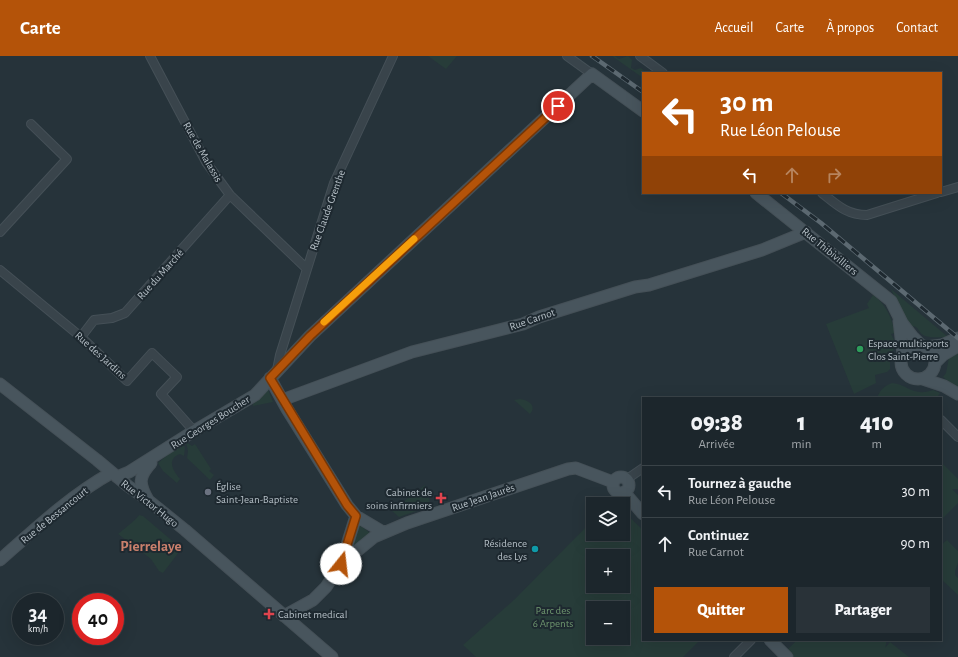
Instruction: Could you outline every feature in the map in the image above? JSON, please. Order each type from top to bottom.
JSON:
[{"type":"street","name":"Rue de Malassis","points":[[150,56],[206,162],[230,196],[307,269]]},
{"type":"street","name":"Rue Claude Grenthe","points":[[273,374],[334,183],[393,56]]},
{"type":"street","points":[[567,56],[642,110]]},
{"type":"street","points":[[640,56],[662,72]]},
{"type":"street","name":"Rue Georges Boucher","points":[[114,475],[129,472],[255,394],[310,336],[592,74]]},
{"type":"street","points":[[0,232],[67,159],[31,124]]},
{"type":"street","points":[[942,192],[958,186]]},
{"type":"street","name":"Rue Thibivilliers","points":[[757,194],[891,301],[898,315],[912,336],[924,346]]},
{"type":"street","points":[[823,194],[846,211],[856,214],[867,214],[934,194]]},
{"type":"street","name":"Rue du Marché","points":[[81,337],[94,320],[112,318],[125,313],[230,196]]},
{"type":"street","name":"Rue Carnot","points":[[282,400],[412,352],[523,324],[539,317],[635,287],[649,285],[762,250],[806,232]]},
{"type":"street","name":"Rue des Jardins","points":[[0,270],[81,337],[128,381],[152,353],[177,377],[161,394],[194,431]]},
{"type":"street","name":"Rue Thibivilliers","points":[[898,315],[903,354]]},
{"type":"street","points":[[958,338],[942,345],[910,347],[903,354],[901,363],[904,373],[913,378],[923,379],[944,386],[958,394]]},
{"type":"street","points":[[924,346],[933,353],[935,365],[944,386]]},
{"type":"street","points":[[923,379],[932,373],[935,365],[947,352],[958,346]]},
{"type":"street","points":[[273,374],[282,400],[347,505],[356,516],[383,532]]},
{"type":"street","name":"Rue Victor Hugo","points":[[0,384],[185,530],[332,657]]},
{"type":"street","points":[[942,421],[958,437]]},
{"type":"street","name":"Rue Georges Boucher","points":[[149,501],[143,490],[141,474],[158,455]]},
{"type":"street","name":"Rue Jean Jaurès","points":[[341,564],[374,537],[383,532],[407,522],[568,469],[576,468],[613,482]]},
{"type":"street","points":[[642,469],[627,478],[619,477],[613,482],[615,490],[624,492],[642,513]]},
{"type":"street","name":"Rue de Bessancourt","points":[[0,560],[37,527],[95,482],[114,475]]},
{"type":"street","points":[[624,492],[628,489],[629,485],[627,478]]},
{"type":"street","points":[[284,616],[313,600],[326,587],[341,564],[356,516]]},
{"type":"street","points":[[734,657],[750,641]]},
{"type":"street","points":[[771,641],[787,657]]},
{"type":"green space","points":[[428,56],[457,56],[446,69]]},
{"type":"green space","points":[[612,56],[619,59],[628,56],[632,60],[631,68],[635,70],[641,68],[646,72],[642,72],[642,77]]},
{"type":"green space","points":[[891,289],[948,337],[925,336],[922,335],[917,328],[910,328]]},
{"type":"green space","name":"Espace multisports Clos Saint-Pierre","points":[[873,295],[881,302],[890,316],[895,332],[891,334],[896,344],[890,356],[890,369],[887,372],[875,375],[876,383],[854,394],[826,324],[869,308],[867,304]]},
{"type":"green space","points":[[958,352],[958,389],[943,377],[946,373],[949,358]]},
{"type":"green space","points":[[892,383],[916,391],[926,392],[933,390],[940,393],[938,397],[877,397],[879,393],[887,385]]},
{"type":"green space","points":[[267,387],[273,402],[253,406],[253,404]]},
{"type":"green space","points":[[520,399],[531,404],[533,408],[530,414],[514,400]]},
{"type":"green space","points":[[183,442],[185,448],[184,456],[180,454],[176,456],[172,462],[173,469],[180,479],[177,483],[163,471],[158,463]]},
{"type":"green space","points":[[186,442],[192,446],[195,444],[211,469],[209,471],[214,475],[210,480],[187,458],[188,451]]},
{"type":"green space","points":[[942,463],[958,479],[958,489],[952,489],[958,495],[958,503],[942,519]]},
{"type":"green space","points":[[425,485],[431,506],[399,517],[392,511]]},
{"type":"green space","points":[[139,515],[143,516],[177,545],[179,552],[163,573],[159,571],[151,559],[118,534]]},
{"type":"green space","name":"Parc des 6 Arpents","points":[[630,518],[642,529],[642,641],[699,641],[683,657],[476,657],[463,645],[515,599],[586,527],[586,541],[630,541]]},
{"type":"green space","points":[[361,526],[370,533],[370,535],[349,554],[357,528]]},
{"type":"green space","points":[[947,540],[958,551],[958,563],[955,575],[958,578],[958,595],[942,580],[942,544]]},
{"type":"green space","points":[[796,641],[887,641],[885,648],[890,642],[909,657],[794,657],[787,650]]},
{"type":"railway","points":[[592,56],[642,91]]},
{"type":"railway","points":[[782,194],[821,223],[958,338]]},
{"type":"slow traffic","points":[[324,322],[414,239]]},
{"type":"place","name":"Espace multisports Clos Saint-Pierre","points":[[860,349]]},
{"type":"place","name":"Église Saint-Jean-Baptiste","points":[[208,492]]},
{"type":"place","name":"Cabinet de soins infirmiers","points":[[441,498]]},
{"type":"place","name":"Résidence des Lys","points":[[535,549]]},
{"type":"place","name":"Cabinet medical","points":[[269,614]]},
{"type":"district","name":"Pierrelaye","points":[[151,546]]},
{"type":"route","points":[[341,564],[350,531],[356,516],[347,505],[270,378],[310,336],[558,106]]}]
